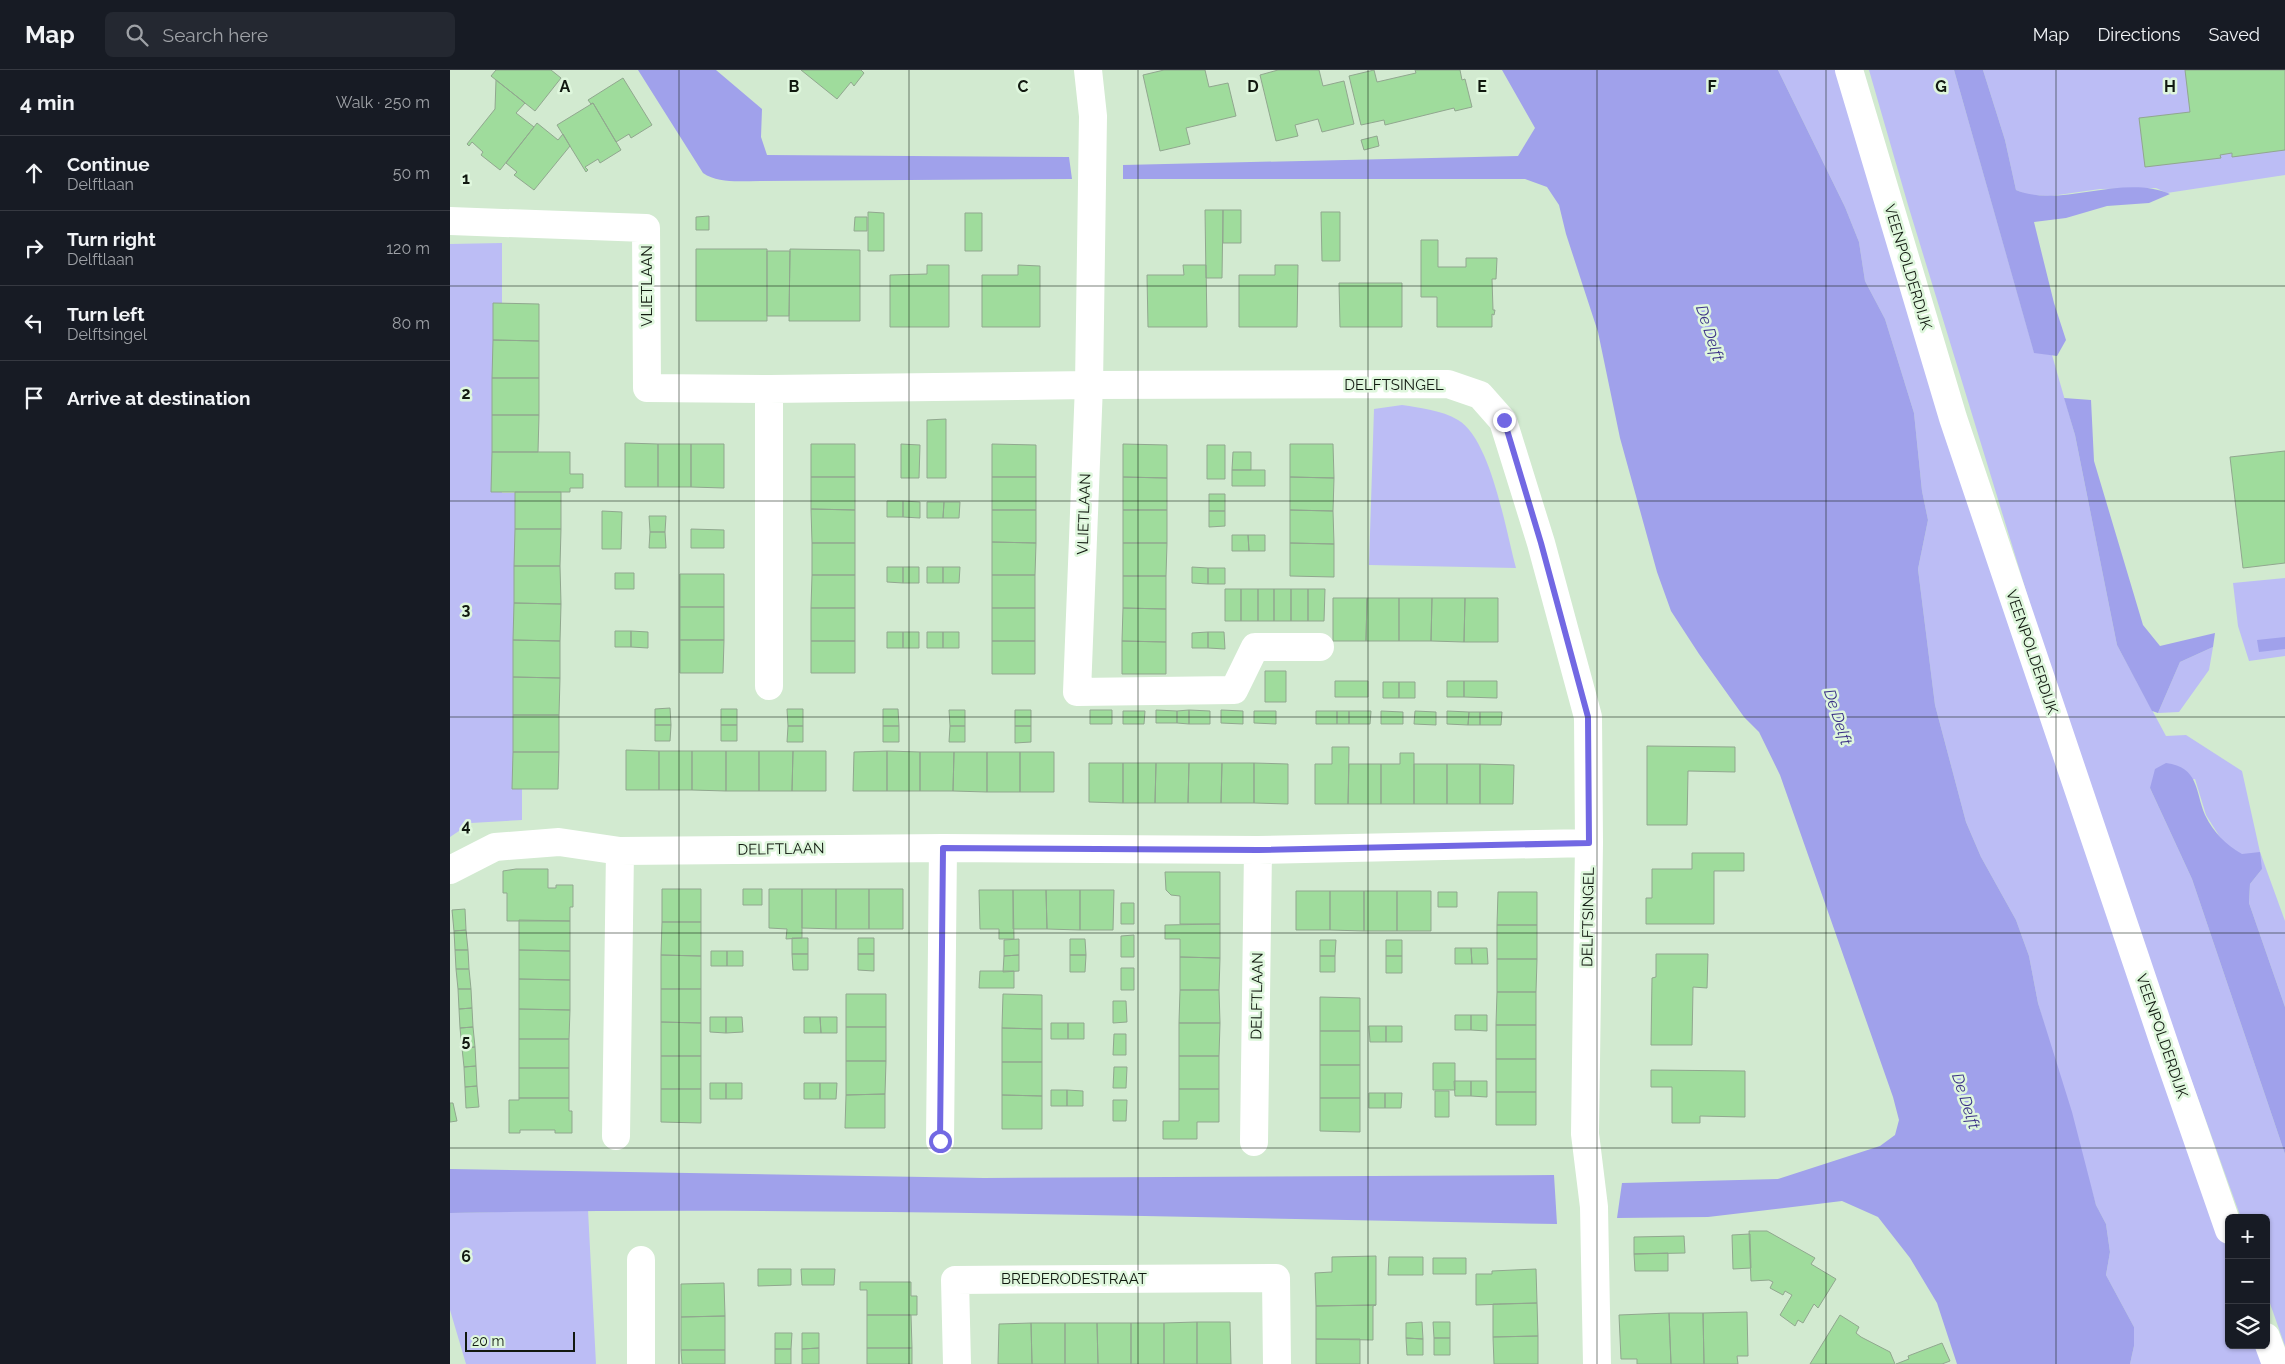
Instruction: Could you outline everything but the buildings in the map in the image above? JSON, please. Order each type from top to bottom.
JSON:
[{"type":"street","points":[[1088,70],[1093,116],[1089,385]]},
{"type":"street","name":"VEENPOLDERDIJK","points":[[1850,70],[1953,418],[2162,1039],[2225,1219]]},
{"type":"street","name":"VLIETLAAN","points":[[450,221],[646,228],[647,388],[769,390],[1089,385],[1077,692],[1234,690],[1255,647],[1320,647]]},
{"type":"street","name":"DELFTSINGEL","points":[[1089,385],[1448,384],[1480,395],[1504,420],[1541,543],[1588,717],[1589,843],[1584,1134],[1594,1207],[1597,1364]]},
{"type":"street","points":[[769,390],[769,686]]},
{"type":"street","name":"DELFTLAAN","points":[[450,870],[495,847],[559,842],[620,851],[943,848],[1258,850],[1589,843]]},
{"type":"street","points":[[940,1141],[943,848]]},
{"type":"street","name":"DELFTLAAN","points":[[1254,1142],[1258,850]]},
{"type":"street","points":[[616,1136],[620,851]]},
{"type":"street","points":[[641,1260],[641,1364]]},
{"type":"street","name":"BREDERODESTRAAT","points":[[956,1364],[955,1280],[1276,1278],[1277,1364]]},
{"type":"street","points":[[2270,1348],[2276,1364]]},
{"type":"shaded area","points":[[1778,70],[1837,70],[2087,850],[2225,1245],[2225,1349],[2261,1349],[2266,1364],[2130,1364],[2134,1346],[2134,1327],[2106,1275],[2110,1252],[2106,1224],[2096,1205],[2038,1003],[2029,956],[2016,920],[1981,857],[1966,822],[1935,705],[1918,569],[1928,520],[1922,491],[1914,413],[1885,319],[1865,281],[1859,242],[1845,207]]},
{"type":"shaded area","points":[[1869,70],[1954,70],[2034,352],[2052,355],[2075,435],[2117,645],[2166,736],[2186,735],[2242,771],[2260,852],[2285,921],[2285,1007],[2249,903],[2250,884],[2262,869],[2223,842],[2206,815],[2195,779],[2150,788],[2192,879],[2285,1154],[2285,1346],[2270,1303],[2270,1214],[2240,1214],[2086,787],[1908,205]]},
{"type":"shaded area","points":[[1983,70],[2285,70],[2285,175],[2167,193],[2156,188],[2100,189],[2051,196],[2028,195],[2016,190],[2005,140]]},
{"type":"shaded area","points":[[502,243],[502,493],[522,493],[522,820],[471,823],[450,837],[450,244]]},
{"type":"shaded area","points":[[1402,405],[1445,414],[1458,420],[1470,430],[1480,446],[1496,488],[1516,568],[1369,565],[1374,409]]},
{"type":"shaded area","points":[[2285,578],[2285,656],[2249,661],[2238,626],[2233,583]]},
{"type":"shaded area","points":[[2213,647],[2209,670],[2179,712],[2158,713],[2180,662]]},
{"type":"shaded area","points":[[588,1210],[596,1364],[466,1364],[450,1310],[450,1213]]},
{"type":"water","points":[[638,70],[716,70],[762,109],[761,137],[767,155],[1069,157],[1072,179],[738,181],[716,179],[703,173]]},
{"type":"water","name":"De Delft","points":[[1502,70],[1778,70],[1845,207],[1859,242],[1865,281],[1885,319],[1914,413],[1922,491],[1928,520],[1918,569],[1935,705],[1966,822],[1981,857],[2016,920],[2029,956],[2038,1003],[2072,1112],[2096,1205],[2106,1224],[2110,1252],[2106,1275],[2134,1327],[2134,1346],[2130,1364],[1957,1364],[1937,1303],[1910,1258],[1878,1217],[1842,1201],[1708,1217],[1617,1218],[1622,1183],[1778,1179],[1880,1146],[1895,1135],[1899,1120],[1893,1097],[1780,775],[1759,732],[1744,717],[1671,611],[1657,572],[1620,438],[1598,332],[1566,234],[1559,205],[1547,187],[1525,179],[1123,179],[1123,165],[1518,156],[1535,128]]},
{"type":"water","points":[[1954,70],[1983,70],[2005,140],[2016,190],[2033,195],[2052,196],[2132,187],[2170,194],[2149,203],[2107,206],[2066,218],[2034,222],[2054,303],[2066,340],[2057,356],[2034,353]]},
{"type":"water","points":[[2064,398],[2091,400],[2094,461],[2143,625],[2160,646],[2215,633],[2213,647],[2180,662],[2158,713],[2152,711],[2117,645],[2075,435]]},
{"type":"water","points":[[2285,637],[2285,649],[2259,652],[2257,640]]},
{"type":"water","points":[[2166,763],[2185,769],[2190,775],[2197,789],[2205,815],[2216,833],[2225,842],[2242,854],[2260,852],[2262,869],[2250,884],[2249,903],[2285,1007],[2285,1154],[2192,879],[2150,788],[2155,769]]},
{"type":"water","points":[[450,1169],[984,1178],[1554,1175],[1557,1224],[865,1212],[588,1211],[450,1213]]},
{"type":"route","points":[[940,1141],[943,848],[1258,850],[1589,843],[1588,717],[1541,543],[1504,420]]}]
